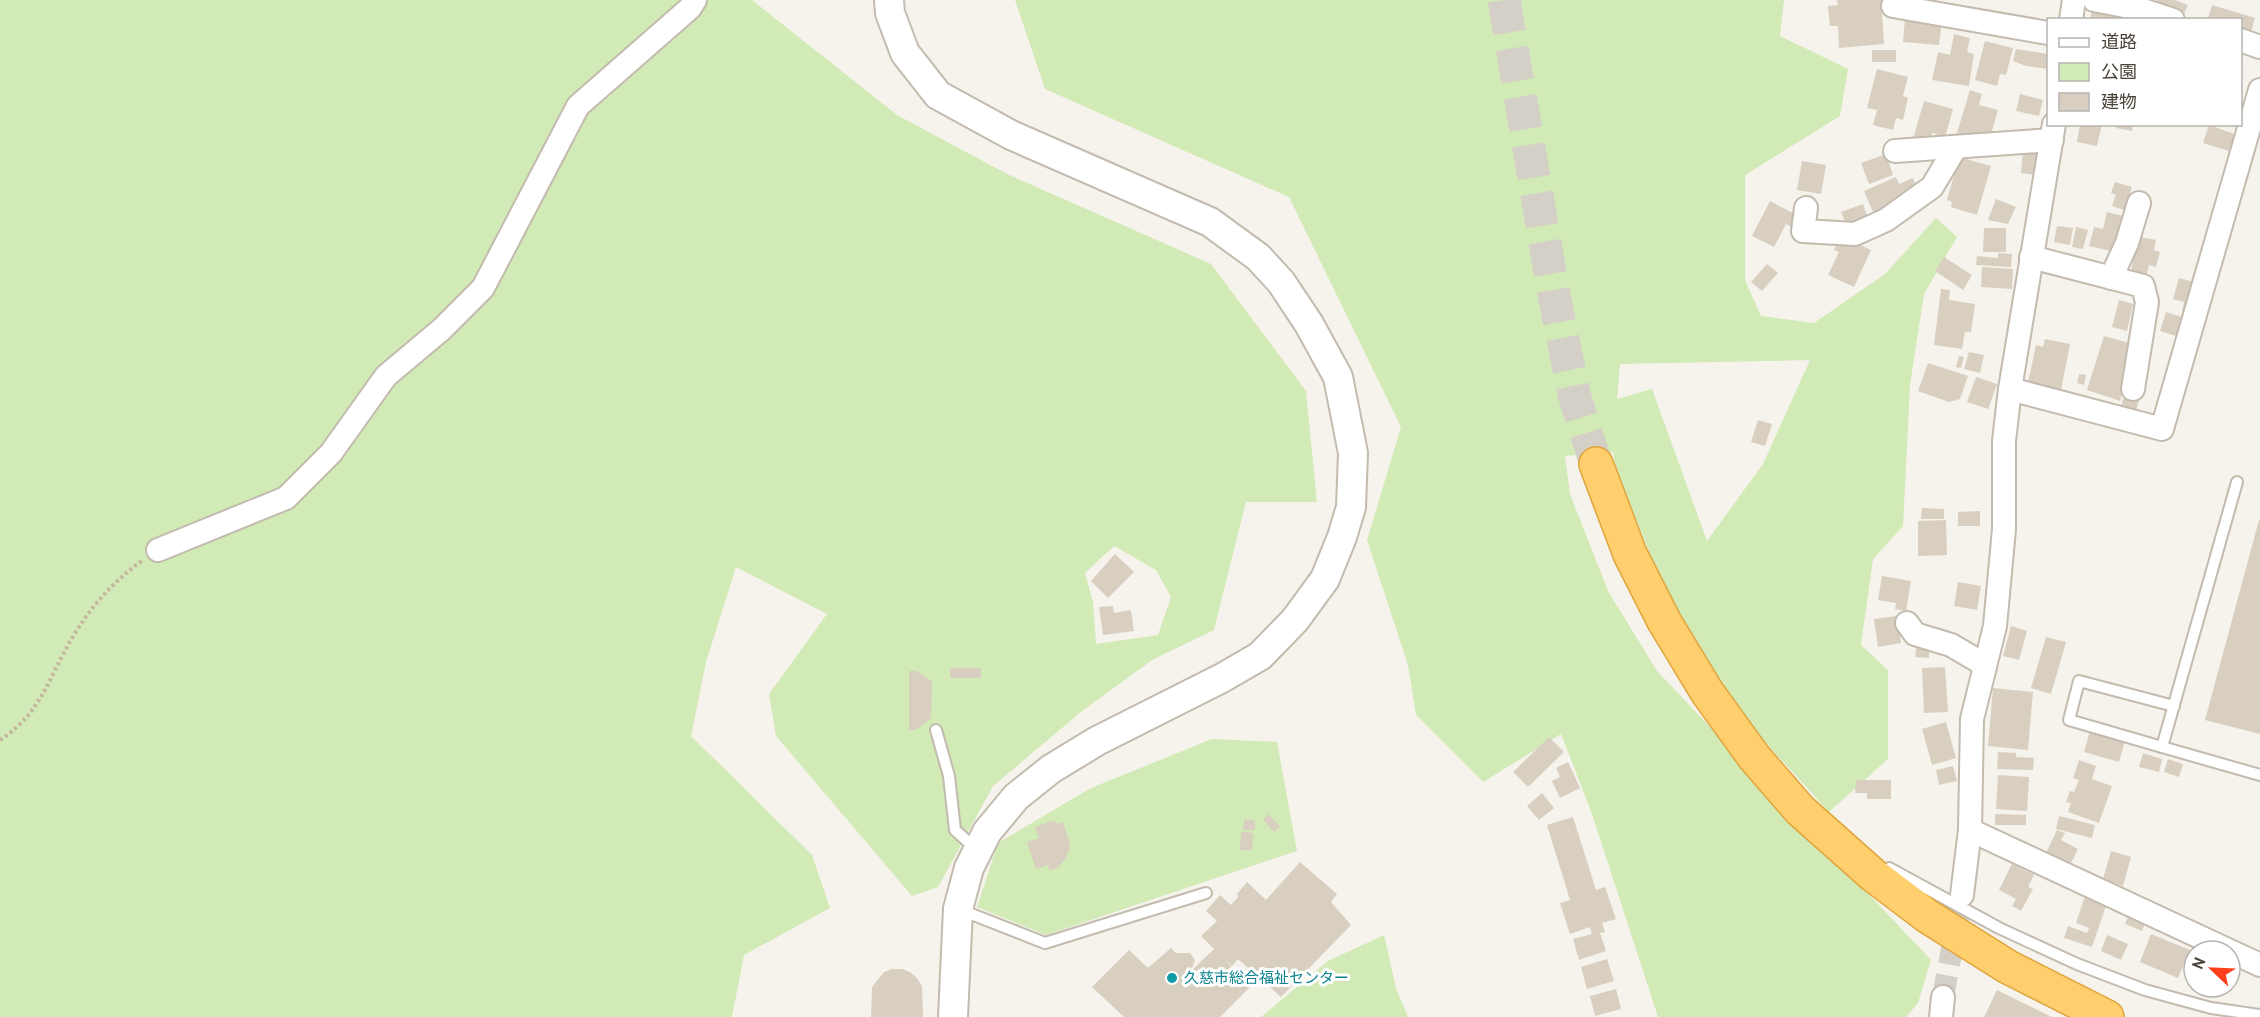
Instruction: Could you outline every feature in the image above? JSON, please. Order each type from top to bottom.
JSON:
[{"type":"highway","points":[[1596,464],[1630,554],[1664,621],[1707,692],[1754,757],[1800,810],[1873,875],[1927,916],[2008,968],[2106,1017]]},
{"type":"street","points":[[158,550],[286,498],[331,453],[386,376],[442,329],[483,288],[578,106],[690,8],[695,0]]},
{"type":"street","points":[[889,0],[890,13],[905,53],[938,95],[1011,135],[1210,222],[1258,257],[1281,282],[1304,316],[1338,377],[1353,453],[1351,507],[1325,579],[1288,627],[1260,656],[1222,678],[1097,741],[1051,769],[1016,797],[987,832],[969,868],[958,909],[953,1017]]},
{"type":"street","points":[[2071,18],[2074,0]]},
{"type":"street","points":[[2094,0],[2140,9],[2167,18]]},
{"type":"street","points":[[1893,6],[2047,33]]},
{"type":"street","points":[[2242,40],[2260,47]]},
{"type":"street","points":[[2010,389],[2162,429],[2260,90]]},
{"type":"street","points":[[1895,151],[1956,147],[2053,132],[2010,389],[2004,441],[2004,529],[1995,626],[1972,719],[1970,830],[1962,895]]},
{"type":"street","points":[[1806,208],[1803,231],[1855,234],[1886,220],[1932,188],[1956,147]]},
{"type":"street","points":[[2111,278],[2127,243],[2139,203]]},
{"type":"street","points":[[2031,257],[2143,286],[2147,302],[2133,388]]},
{"type":"street","points":[[1907,623],[1915,634],[1951,645],[1985,665]]},
{"type":"street","points":[[1970,830],[2260,965]]},
{"type":"lane","points":[[2162,747],[2237,482]]},
{"type":"lane","points":[[2174,706],[2079,681],[2069,720],[2260,775]]},
{"type":"lane","points":[[936,730],[949,776],[955,830],[978,851]]},
{"type":"lane","points":[[1800,810],[1898,874],[1999,928],[2077,964],[2145,990],[2211,1008],[2260,1015]]},
{"type":"lane","points":[[958,909],[1045,943],[1206,893]]},
{"type":"green space","points":[[0,0],[752,0],[897,115],[1007,174],[1211,264],[1306,391],[1317,502],[1246,502],[1214,630],[1152,660],[1081,712],[993,786],[938,887],[912,896],[776,736],[769,694],[827,614],[736,567],[706,662],[691,736],[812,855],[830,908],[744,955],[732,1017],[0,1017]],"holes":[[[1114,546],[1156,570],[1171,597],[1158,635],[1096,644],[1093,602],[1085,573]]]},
{"type":"green space","points":[[1015,0],[1784,0],[1780,36],[1848,69],[1840,116],[1745,175],[1745,280],[1761,316],[1814,323],[1885,274],[1936,218],[1957,237],[1924,294],[1910,385],[1903,526],[1873,559],[1861,645],[1888,670],[1888,759],[1829,812],[1733,707],[1659,576],[1616,469],[1613,452],[1565,456],[1570,494],[1608,591],[1657,671],[1931,960],[1918,1003],[1906,1017],[1658,1017],[1591,811],[1561,734],[1483,782],[1416,715],[1408,665],[1367,540],[1401,427],[1289,197],[1045,89]],"holes":[[[1810,360],[1763,464],[1707,541],[1652,389],[1617,399],[1620,364]]]},
{"type":"green space","points":[[1212,739],[1277,742],[1297,851],[1046,935],[977,907],[998,843],[1091,788]]},
{"type":"green space","points":[[1384,935],[1396,988],[1408,1017],[1261,1017],[1328,961]]},
{"type":"building","points":[[1837,0],[1881,0],[1884,44],[1839,48],[1838,26],[1830,26],[1828,6],[1838,5]]},
{"type":"building","points":[[2157,0],[2175,0],[2188,5],[2183,16],[2155,5]]},
{"type":"building","points":[[2093,5],[2135,12],[2134,18],[2090,18]]},
{"type":"building","points":[[2212,5],[2255,18],[2251,32],[2242,28],[2242,18],[2208,18]]},
{"type":"building","points":[[1905,18],[1942,21],[1939,45],[1903,42]]},
{"type":"building","points":[[1954,34],[1970,38],[1967,52],[1974,54],[1969,86],[1932,80],[1938,52],[1950,55]]},
{"type":"building","points":[[1985,41],[2013,48],[2006,75],[2000,74],[1997,86],[1975,80]]},
{"type":"building","points":[[2016,49],[2047,54],[2047,69],[2026,66],[2013,61]]},
{"type":"building","points":[[1872,50],[1896,50],[1896,62],[1872,62]]},
{"type":"building","points":[[1877,69],[1908,77],[1903,96],[1908,98],[1903,120],[1896,118],[1893,130],[1873,125],[1877,110],[1867,108]]},
{"type":"building","points":[[1970,90],[1982,94],[1979,105],[1998,110],[1989,141],[1957,142],[1957,133]]},
{"type":"building","points":[[2020,94],[2043,100],[2039,116],[2016,111]]},
{"type":"building","points":[[1924,101],[1953,109],[1945,137],[1932,133],[1929,143],[1913,139]]},
{"type":"building","points":[[2080,126],[2102,126],[2097,146],[2077,142]]},
{"type":"building","points":[[2116,126],[2133,126],[2132,131],[2116,128]]},
{"type":"building","points":[[2209,126],[2237,135],[2232,152],[2203,143]]},
{"type":"building","points":[[2023,150],[2039,152],[2036,175],[2021,173]]},
{"type":"building","points":[[1886,154],[1893,175],[1869,184],[1861,163]]},
{"type":"building","points":[[1959,157],[1991,166],[1977,215],[1951,207],[1952,202],[1947,200]]},
{"type":"building","points":[[1802,161],[1826,165],[1821,194],[1797,190]]},
{"type":"building","points":[[1896,177],[1899,184],[1913,178],[1919,193],[1874,214],[1864,191]]},
{"type":"building","points":[[2115,182],[2132,187],[2130,193],[2135,195],[2130,212],[2112,206],[2116,195],[2111,193]]},
{"type":"building","points":[[1996,199],[2016,207],[2008,224],[1988,220]]},
{"type":"building","points":[[1770,201],[1797,215],[1791,227],[1786,224],[1774,247],[1752,236]]},
{"type":"building","points":[[1863,204],[1869,221],[1848,229],[1841,212]]},
{"type":"building","points":[[2107,212],[2123,216],[2119,232],[2119,253],[2089,246],[2094,227],[2103,229]]},
{"type":"building","points":[[2057,226],[2073,228],[2070,245],[2054,242]]},
{"type":"building","points":[[2076,227],[2088,230],[2083,249],[2072,247]]},
{"type":"building","points":[[1984,228],[2006,228],[2006,252],[1983,252]]},
{"type":"building","points":[[1841,236],[1871,250],[1854,287],[1828,275],[1839,252],[1834,250]]},
{"type":"building","points":[[2135,236],[2156,240],[2154,250],[2160,252],[2156,267],[2149,265],[2146,278],[2130,274],[2133,262],[2123,260]]},
{"type":"building","points":[[1998,253],[2012,254],[2011,267],[1976,265],[1977,256],[1998,258]]},
{"type":"building","points":[[1944,257],[1972,275],[1963,290],[1935,271]]},
{"type":"building","points":[[1767,264],[1778,273],[1762,291],[1751,282]]},
{"type":"building","points":[[1982,267],[2013,269],[2012,289],[1981,287]]},
{"type":"building","points":[[2179,278],[2198,283],[2190,313],[2182,311],[2184,302],[2173,299]]},
{"type":"building","points":[[1941,289],[1950,290],[1949,300],[1975,304],[1971,332],[1965,332],[1962,349],[1934,345]]},
{"type":"building","points":[[2119,300],[2133,304],[2127,331],[2112,327]]},
{"type":"building","points":[[2166,312],[2188,319],[2183,338],[2160,331]]},
{"type":"building","points":[[2104,336],[2136,345],[2120,401],[2087,390]]},
{"type":"building","points":[[2045,339],[2070,344],[2061,390],[2028,383],[2036,345],[2043,347]]},
{"type":"building","points":[[1969,352],[1984,355],[1980,373],[1964,369]]},
{"type":"building","points":[[1959,356],[1964,357],[1961,368],[1956,367]]},
{"type":"building","points":[[1928,363],[1968,376],[1960,399],[1949,402],[1918,391]]},
{"type":"building","points":[[2079,374],[2086,375],[2084,385],[2077,383]]},
{"type":"building","points":[[1976,377],[1997,384],[1988,409],[1967,402]]},
{"type":"building","points":[[2124,396],[2139,400],[2136,411],[2121,407]]},
{"type":"building","points":[[1758,420],[1772,424],[1765,446],[1751,442]]},
{"type":"building","points":[[1922,508],[1944,509],[1944,519],[1921,519]]},
{"type":"building","points":[[1980,511],[1980,526],[1958,526],[1958,512]]},
{"type":"building","points":[[1946,520],[1947,555],[1918,556],[1918,521]]},
{"type":"building","points":[[2260,520],[2260,734],[2205,720]]},
{"type":"building","points":[[1115,554],[1134,572],[1108,598],[1091,581]]},
{"type":"building","points":[[1882,576],[1911,581],[1906,611],[1895,609],[1896,603],[1878,600]]},
{"type":"building","points":[[1958,582],[1981,586],[1977,610],[1954,606]]},
{"type":"building","points":[[1113,606],[1114,613],[1131,610],[1134,631],[1103,635],[1099,607]]},
{"type":"building","points":[[1897,616],[1901,643],[1878,647],[1874,619]]},
{"type":"building","points":[[2011,626],[2027,631],[2019,660],[2003,656]]},
{"type":"building","points":[[2046,637],[2066,642],[2051,694],[2031,688]]},
{"type":"building","points":[[1917,643],[1930,644],[1929,658],[1915,657]]},
{"type":"building","points":[[1945,667],[1948,712],[1924,713],[1922,668]]},
{"type":"building","points":[[950,668],[981,668],[981,678],[950,678]]},
{"type":"building","points":[[909,671],[916,671],[932,681],[931,718],[916,730],[909,730]]},
{"type":"building","points":[[1993,688],[2033,692],[2028,750],[1988,746]]},
{"type":"building","points":[[1946,722],[1956,758],[1932,765],[1922,729]]},
{"type":"building","points":[[2090,731],[2125,741],[2119,762],[2084,752]]},
{"type":"building","points":[[1549,737],[1564,752],[1528,787],[1513,772]]},
{"type":"building","points":[[1998,752],[2016,753],[2016,757],[2034,758],[2033,770],[1997,769]]},
{"type":"building","points":[[2143,753],[2162,759],[2159,772],[2139,767]]},
{"type":"building","points":[[2168,759],[2183,764],[2179,777],[2164,772]]},
{"type":"building","points":[[2079,760],[2096,766],[2092,779],[2112,786],[2099,823],[2068,812],[2071,803],[2066,802],[2070,791],[2074,792],[2079,780],[2073,778]]},
{"type":"building","points":[[1568,762],[1580,788],[1560,798],[1552,781],[1560,777],[1556,768]]},
{"type":"building","points":[[1953,766],[1957,781],[1939,785],[1936,770]]},
{"type":"building","points":[[1998,775],[2029,777],[2027,811],[1996,809]]},
{"type":"building","points":[[1856,780],[1891,780],[1891,799],[1867,799],[1867,793],[1855,793]]},
{"type":"building","points":[[1542,793],[1554,808],[1539,820],[1527,806]]},
{"type":"building","points":[[1268,814],[1280,826],[1274,832],[1263,820]]},
{"type":"building","points":[[1995,814],[2026,815],[2026,825],[1995,825]]},
{"type":"building","points":[[2059,816],[2095,825],[2092,838],[2056,829]]},
{"type":"building","points":[[1573,817],[1596,890],[1605,887],[1616,919],[1602,923],[1605,932],[1600,933],[1606,951],[1579,960],[1573,939],[1592,934],[1590,927],[1570,934],[1560,903],[1570,900],[1547,825]]},
{"type":"building","points":[[1244,819],[1255,820],[1255,830],[1243,830]]},
{"type":"building","points":[[1055,820],[1056,824],[1063,822],[1070,845],[1069,851],[1057,868],[1049,871],[1048,865],[1036,869],[1027,842],[1039,838],[1035,827]]},
{"type":"building","points":[[2057,830],[2065,833],[2061,840],[2078,849],[2069,867],[2045,855]]},
{"type":"building","points":[[1241,832],[1253,833],[1252,850],[1240,850]]},
{"type":"building","points":[[2111,851],[2131,857],[2123,886],[2103,879]]},
{"type":"building","points":[[1300,862],[1337,894],[1331,902],[1351,925],[1281,997],[1238,959],[1232,966],[1222,957],[1251,986],[1220,1017],[1124,1017],[1092,987],[1129,950],[1148,968],[1171,948],[1176,953],[1190,953],[1195,960],[1191,971],[1214,949],[1201,936],[1217,921],[1206,911],[1220,895],[1231,905],[1247,882],[1266,900]]},
{"type":"building","points":[[2012,864],[2034,875],[2028,887],[2033,889],[2021,911],[2012,906],[2016,899],[1999,890]]},
{"type":"building","points":[[2085,896],[2107,903],[2092,947],[2064,938],[2068,926],[2087,933],[2089,928],[2076,923]]},
{"type":"building","points":[[2129,914],[2146,921],[2142,931],[2125,924]]},
{"type":"building","points":[[2151,934],[2182,947],[2182,969],[2178,978],[2140,962]]},
{"type":"building","points":[[2107,935],[2128,944],[2121,960],[2101,951]]},
{"type":"building","points":[[1607,959],[1614,981],[1587,989],[1581,967]]},
{"type":"building","points":[[902,969],[917,978],[922,986],[923,1017],[871,1017],[872,987],[884,972]]},
{"type":"building","points":[[1616,989],[1621,1009],[1595,1016],[1590,996]]},
{"type":"building","points":[[1997,990],[2052,1017],[1984,1017]]},
{"type":"tunnel","points":[[1504,0],[1553,290],[1574,394],[1596,464]]},
{"type":"tunnel","points":[[1943,997],[1962,895]]},
{"type":"place","name":"久慈市総合福祉センター","points":[[1172,978]]}]
